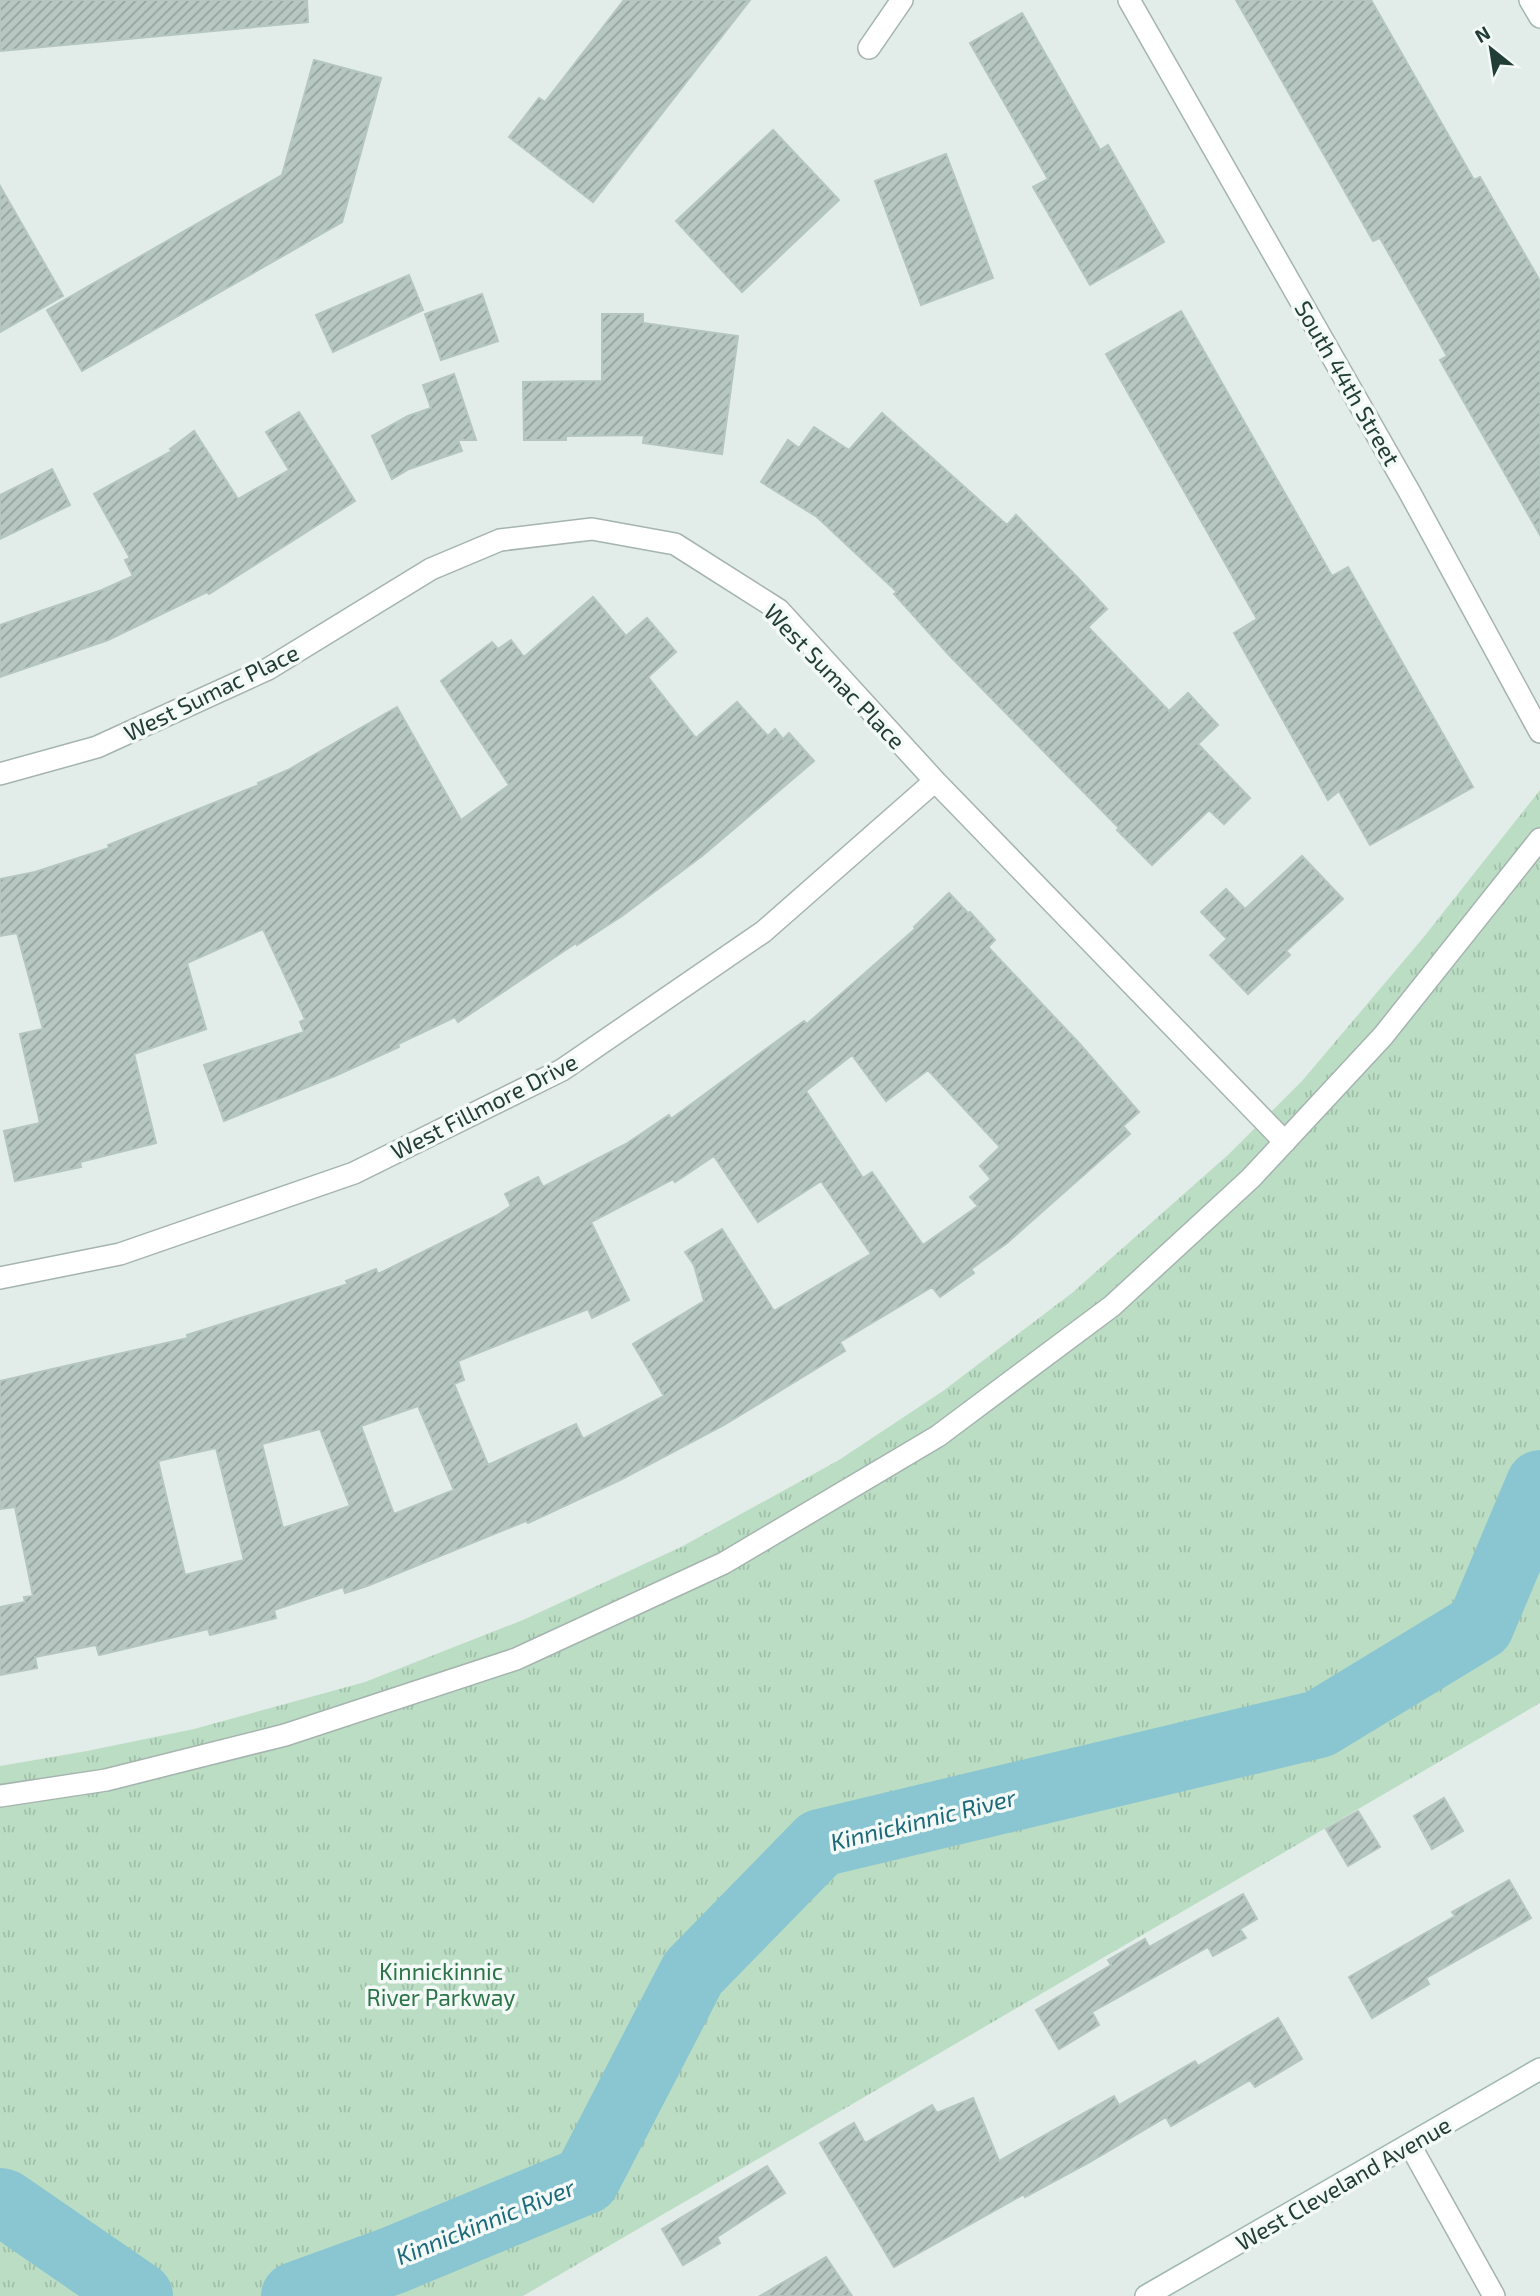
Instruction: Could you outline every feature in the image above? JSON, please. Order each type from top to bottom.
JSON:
[{"type":"street","points":[[869,48],[902,0]]},
{"type":"street","name":"South 44th Street","points":[[1129,0],[1410,493],[1540,732]]},
{"type":"street","points":[[1530,0],[1540,17]]},
{"type":"street","name":"West Sumac Place","points":[[0,774],[97,747],[268,669],[431,569],[500,540],[592,529],[675,544],[779,610],[934,781],[1284,1142]]},
{"type":"street","name":"West Fillmore Drive","points":[[0,1278],[120,1254],[354,1172],[562,1070],[763,932],[934,781]]},
{"type":"street","points":[[0,1796],[106,1780],[285,1735],[516,1660],[724,1563],[938,1436],[1112,1306],[1251,1178],[1383,1036],[1540,839]]},
{"type":"street","name":"West Cleveland Avenue","points":[[1146,2296],[1540,2069]]},
{"type":"street","points":[[1410,2144],[1494,2296]]},
{"type":"green space","name":"Kinnickinnic River Parkway","points":[[1540,790],[1540,1703],[523,2296],[0,2296],[0,1766],[194,1729],[365,1682],[523,1620],[681,1547],[839,1460],[943,1391],[1072,1293],[1229,1154],[1302,1081],[1423,938]]},
{"type":"building","points":[[0,0],[307,0],[308,22],[0,51]]},
{"type":"building","points":[[624,0],[750,0],[593,202],[509,137],[539,98],[545,102]]},
{"type":"building","points":[[1236,0],[1371,0],[1474,180],[1480,177],[1540,281],[1540,535],[1440,360],[1447,356],[1380,238],[1373,241]]},
{"type":"building","points":[[1022,13],[1100,150],[1108,145],[1164,242],[1090,285],[1033,187],[1048,179],[970,43]]},
{"type":"building","points":[[314,60],[381,78],[342,222],[82,371],[47,310],[282,175]]},
{"type":"building","points":[[773,130],[839,200],[742,292],[676,221]]},
{"type":"building","points":[[946,154],[993,278],[921,305],[875,181]]},
{"type":"building","points":[[0,186],[63,296],[0,332]]},
{"type":"building","points":[[409,275],[423,310],[333,352],[316,315]]},
{"type":"building","points":[[482,294],[498,341],[441,360],[425,314]]},
{"type":"building","points":[[1181,311],[1332,576],[1348,567],[1473,787],[1370,845],[1339,791],[1328,800],[1234,633],[1257,619],[1106,354]]},
{"type":"building","points":[[602,314],[643,314],[643,323],[738,336],[722,454],[643,443],[644,435],[566,436],[566,440],[524,440],[523,382],[602,381]]},
{"type":"building","points":[[454,374],[476,440],[458,440],[462,451],[409,469],[392,479],[372,436],[408,416],[431,408],[423,385]]},
{"type":"building","points":[[299,412],[355,501],[209,594],[207,592],[108,640],[0,677],[0,625],[102,590],[133,576],[125,560],[130,558],[94,494],[172,451],[170,449],[194,431],[238,499],[289,470],[266,432]]},
{"type":"building","points":[[882,413],[1007,525],[1016,515],[1078,578],[1107,609],[1088,627],[1169,711],[1188,693],[1218,725],[1198,744],[1250,798],[1224,824],[1209,810],[1152,865],[949,655],[894,594],[897,592],[817,517],[761,482],[788,440],[799,448],[814,427],[849,450]]},
{"type":"building","points":[[52,469],[70,505],[0,539],[0,495]]},
{"type":"building","points":[[593,597],[626,636],[647,618],[676,652],[648,677],[696,738],[737,702],[768,736],[775,729],[783,739],[789,733],[814,761],[702,856],[622,916],[577,945],[576,943],[458,1022],[455,1017],[398,1044],[399,1047],[337,1075],[224,1121],[204,1065],[304,1032],[300,1022],[305,1019],[263,929],[187,963],[206,1029],[134,1054],[156,1143],[80,1162],[81,1167],[15,1181],[4,1131],[40,1123],[20,1034],[43,1029],[17,933],[0,936],[0,879],[35,872],[109,848],[108,845],[259,785],[258,783],[288,770],[397,707],[461,820],[509,785],[441,681],[492,642],[498,649],[511,640],[524,657]]},
{"type":"building","points":[[1302,856],[1343,899],[1286,951],[1290,955],[1248,994],[1210,955],[1227,939],[1201,912],[1226,889],[1245,909]]},
{"type":"building","points":[[949,893],[995,940],[988,947],[1079,1043],[1139,1112],[1123,1126],[1130,1134],[1007,1243],[971,1269],[974,1273],[940,1297],[932,1287],[840,1342],[845,1351],[724,1425],[620,1480],[528,1523],[526,1521],[367,1586],[345,1593],[343,1587],[274,1610],[276,1618],[210,1635],[208,1629],[99,1655],[96,1645],[35,1657],[37,1668],[0,1675],[0,1607],[25,1602],[24,1597],[33,1596],[15,1507],[0,1509],[0,1381],[188,1338],[187,1335],[348,1284],[346,1281],[376,1269],[378,1274],[496,1216],[511,1206],[505,1194],[538,1177],[543,1187],[626,1144],[669,1115],[671,1119],[804,1021],[807,1024],[915,929],[914,927]],"holes":[[[852,1055],[886,1101],[928,1070],[1000,1147],[980,1166],[991,1179],[970,1197],[978,1206],[923,1245],[872,1172],[863,1178],[806,1091]],[[714,1156],[758,1222],[821,1181],[871,1254],[774,1311],[722,1229],[685,1252],[694,1265],[704,1301],[633,1344],[664,1396],[583,1439],[576,1424],[488,1465],[454,1384],[464,1380],[458,1361],[588,1309],[592,1318],[629,1300],[591,1222],[673,1179],[675,1182]],[[418,1406],[454,1490],[394,1514],[361,1426]],[[320,1429],[350,1506],[283,1528],[262,1444]],[[216,1448],[244,1560],[185,1575],[158,1461]]]},
{"type":"building","points":[[1444,1798],[1463,1831],[1432,1849],[1414,1816]]},
{"type":"building","points":[[1358,1811],[1380,1847],[1348,1866],[1326,1829]]},
{"type":"building","points":[[1509,1880],[1531,1918],[1426,1978],[1429,1984],[1372,2018],[1349,1977],[1455,1916],[1452,1912]]},
{"type":"building","points":[[1243,1894],[1257,1919],[1240,1929],[1246,1938],[1213,1956],[1208,1947],[1092,2012],[1099,2025],[1059,2049],[1036,2010],[1111,1965],[1108,1960],[1145,1939],[1149,1947]]},
{"type":"building","points":[[1278,2018],[1302,2059],[1255,2087],[1250,2080],[1171,2126],[1166,2117],[1090,2162],[1025,2197],[1024,2194],[894,2267],[820,2143],[854,2123],[865,2143],[932,2105],[937,2113],[973,2098],[999,2161],[1114,2096],[1119,2105],[1195,2061],[1198,2066]]},
{"type":"building","points":[[767,2166],[785,2193],[717,2237],[720,2243],[683,2265],[662,2229]]},
{"type":"building","points":[[826,2257],[852,2296],[760,2296]]},
{"type":"waterway","name":"Kinnickinnic River","points":[[295,2296],[394,2260],[586,2180],[693,1973],[820,1843],[1319,1724],[1480,1626],[1540,1484]]},
{"type":"waterway","name":"Kinnickinnic River","points":[[0,2202],[139,2296]]}]
